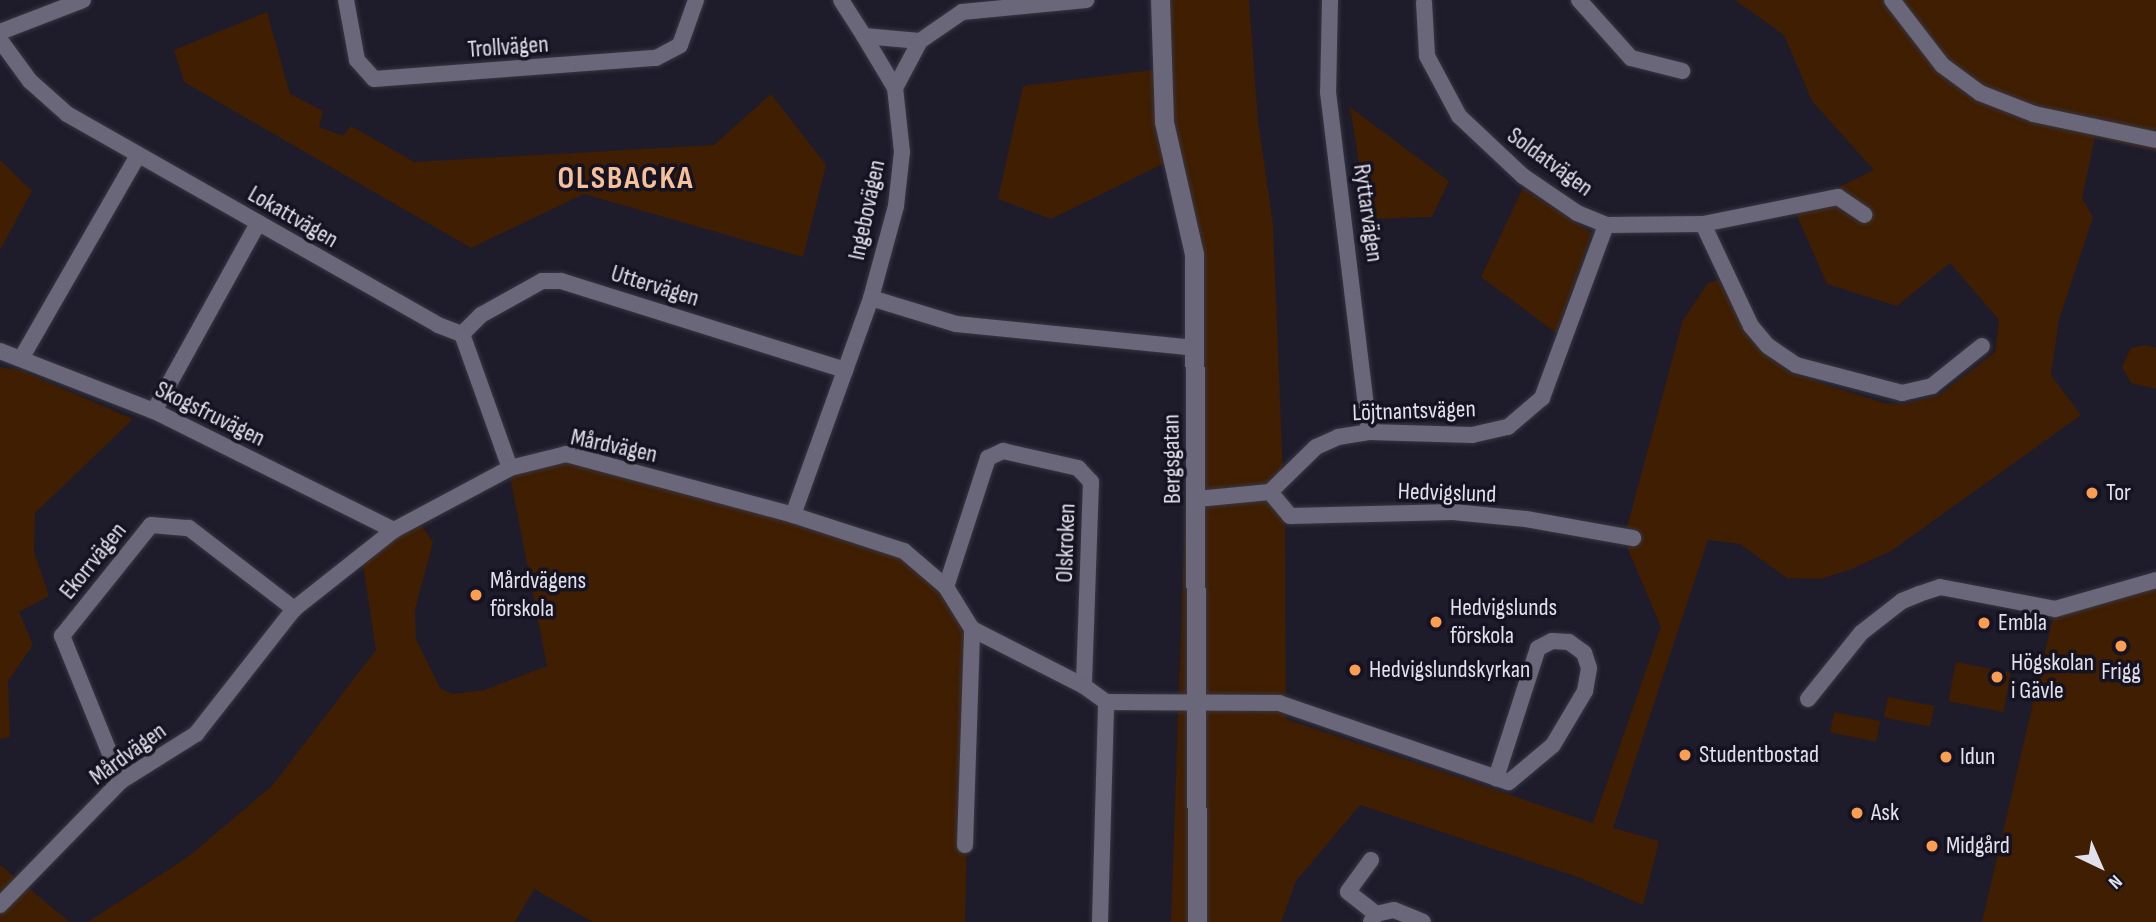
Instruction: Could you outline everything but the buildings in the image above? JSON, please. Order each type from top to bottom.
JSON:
[{"type":"street","points":[[0,32],[83,0]]},
{"type":"street","name":"Trollvägen","points":[[346,0],[358,60],[374,79],[656,58],[680,45],[696,0]]},
{"type":"street","points":[[841,0],[895,88]]},
{"type":"street","points":[[895,88],[920,41],[962,12],[1086,0]]},
{"type":"street","name":"Bergsgatan","points":[[1160,0],[1160,93],[1194,254],[1197,922]]},
{"type":"street","name":"Ryttarvägen","points":[[1330,0],[1328,92],[1370,432]]},
{"type":"street","points":[[1579,0],[1631,58],[1653,67],[1682,71]]},
{"type":"street","points":[[1892,0],[1942,65],[1980,93],[2034,114],[2156,140]]},
{"type":"street","name":"Soldatvägen","points":[[1423,1],[1427,57],[1459,116],[1523,176],[1577,213],[1606,225],[1703,224],[1838,197],[1865,215]]},
{"type":"street","points":[[864,36],[920,41]]},
{"type":"street","name":"Lokattvägen","points":[[0,40],[30,81],[67,114],[438,326],[462,334]]},
{"type":"street","name":"Ingebovägen","points":[[793,515],[871,298],[896,206],[902,152],[895,88]]},
{"type":"street","points":[[22,357],[138,155]]},
{"type":"street","points":[[154,411],[258,223]]},
{"type":"street","points":[[1703,224],[1751,326],[1768,345],[1796,365],[1902,393],[1932,386],[1982,346]]},
{"type":"street","name":"Löjtnantsvägen","points":[[1270,492],[1316,447],[1338,436],[1370,432],[1472,435],[1508,427],[1542,398],[1606,225]]},
{"type":"street","name":"Uttervägen","points":[[462,334],[481,315],[542,281],[561,281],[845,370]]},
{"type":"street","points":[[871,298],[956,324],[1195,348]]},
{"type":"street","points":[[462,334],[510,468]]},
{"type":"street","name":"Skogsfruvägen","points":[[0,351],[22,357],[154,411],[394,530]]},
{"type":"street","name":"Olskroken","points":[[946,587],[988,458],[1003,451],[1078,468],[1091,482],[1084,686]]},
{"type":"street","name":"Mårdvägen","points":[[0,905],[121,781],[196,734],[294,608],[394,530],[510,468],[566,454],[793,515],[904,551],[946,587],[972,629]]},
{"type":"street","points":[[1197,499],[1270,492]]},
{"type":"street","name":"Hedvigslund","points":[[1270,492],[1290,516],[1453,512],[1527,519],[1633,538]]},
{"type":"street","name":"Ekorrvägen","points":[[121,781],[62,636],[151,525],[189,528],[294,608]]},
{"type":"street","points":[[1808,699],[1861,633],[1902,601],[1919,594],[1940,587],[2055,609],[2156,580]]},
{"type":"street","points":[[965,845],[972,629],[1084,686],[1105,702],[1279,703],[1496,778],[1516,780],[1568,725],[1585,691],[1589,668],[1584,653],[1569,642],[1552,641],[1538,648],[1496,778]]},
{"type":"street","points":[[1100,922],[1105,702]]},
{"type":"street","points":[[1371,860],[1348,892],[1374,918],[1394,910],[1423,922]]},
{"type":"shaded area","points":[[1159,0],[1249,0],[1258,121],[1273,224],[1285,526],[1286,719],[1593,823],[1661,627],[1628,549],[1627,527],[1683,320],[1708,283],[1718,280],[1762,351],[1776,363],[1793,374],[1884,403],[1904,404],[1939,395],[1995,352],[1999,320],[1950,263],[1897,306],[1827,284],[1794,209],[1874,170],[1812,101],[1784,35],[1735,0],[2156,0],[2156,151],[2095,137],[2082,198],[2093,217],[2059,320],[2051,375],[2081,415],[1891,551],[1852,569],[1821,579],[1787,578],[1740,544],[1708,540],[1613,828],[1659,841],[1643,905],[1578,877],[1360,805],[1296,881],[1281,922],[1171,922],[1194,254],[1169,161],[1051,219],[998,199],[1023,86],[1161,69]]},
{"type":"shaded area","points":[[267,12],[290,94],[323,111],[319,127],[343,136],[351,126],[414,162],[714,145],[771,94],[826,165],[803,257],[584,194],[471,248],[184,82],[174,50]]},
{"type":"shaded area","points":[[1350,107],[1449,181],[1432,217],[1368,219]]},
{"type":"shaded area","points":[[0,160],[32,191],[0,250]]},
{"type":"shaded area","points":[[1523,188],[1592,233],[1556,333],[1481,277]]},
{"type":"shaded area","points":[[2145,345],[2156,348],[2156,389],[2131,383],[2122,367],[2131,348]]},
{"type":"shaded area","points":[[0,367],[20,370],[133,419],[35,513],[34,552],[49,596],[19,612],[33,645],[8,681],[10,737],[0,739]]},
{"type":"shaded area","points":[[566,454],[904,551],[972,629],[965,922],[593,922],[534,889],[515,922],[88,922],[188,857],[272,786],[376,650],[363,565],[418,520],[433,542],[415,610],[416,639],[440,688],[453,694],[485,690],[547,666],[509,471]]},
{"type":"shaded area","points":[[2156,580],[2156,922],[1982,922],[2055,609]]},
{"type":"shaded area","points":[[1956,662],[2011,673],[2003,712],[1948,701]]},
{"type":"shaded area","points":[[1888,697],[1934,706],[1930,727],[1884,718]]},
{"type":"shaded area","points":[[1834,712],[1880,721],[1876,742],[1830,733]]},
{"type":"shaded area","points":[[0,865],[70,922],[0,922]]},
{"type":"place","name":"Tor","points":[[2092,493]]},
{"type":"place","name":"Mårdvägens förskola","points":[[476,595]]},
{"type":"place","name":"Hedvigslunds förskola","points":[[1436,622]]},
{"type":"place","name":"Embla","points":[[1984,623]]},
{"type":"place","name":"Frigg","points":[[2121,646]]},
{"type":"place","name":"Hedvigslundskyrkan","points":[[1355,670]]},
{"type":"place","name":"Högskolan i Gävle","points":[[1997,677]]},
{"type":"place","name":"Studentbostad","points":[[1685,755]]},
{"type":"place","name":"Idun","points":[[1946,757]]},
{"type":"place","name":"Ask","points":[[1857,813]]},
{"type":"place","name":"Midgård","points":[[1932,846]]},
{"type":"district","name":"OLSBACKA","points":[[626,179]]}]
